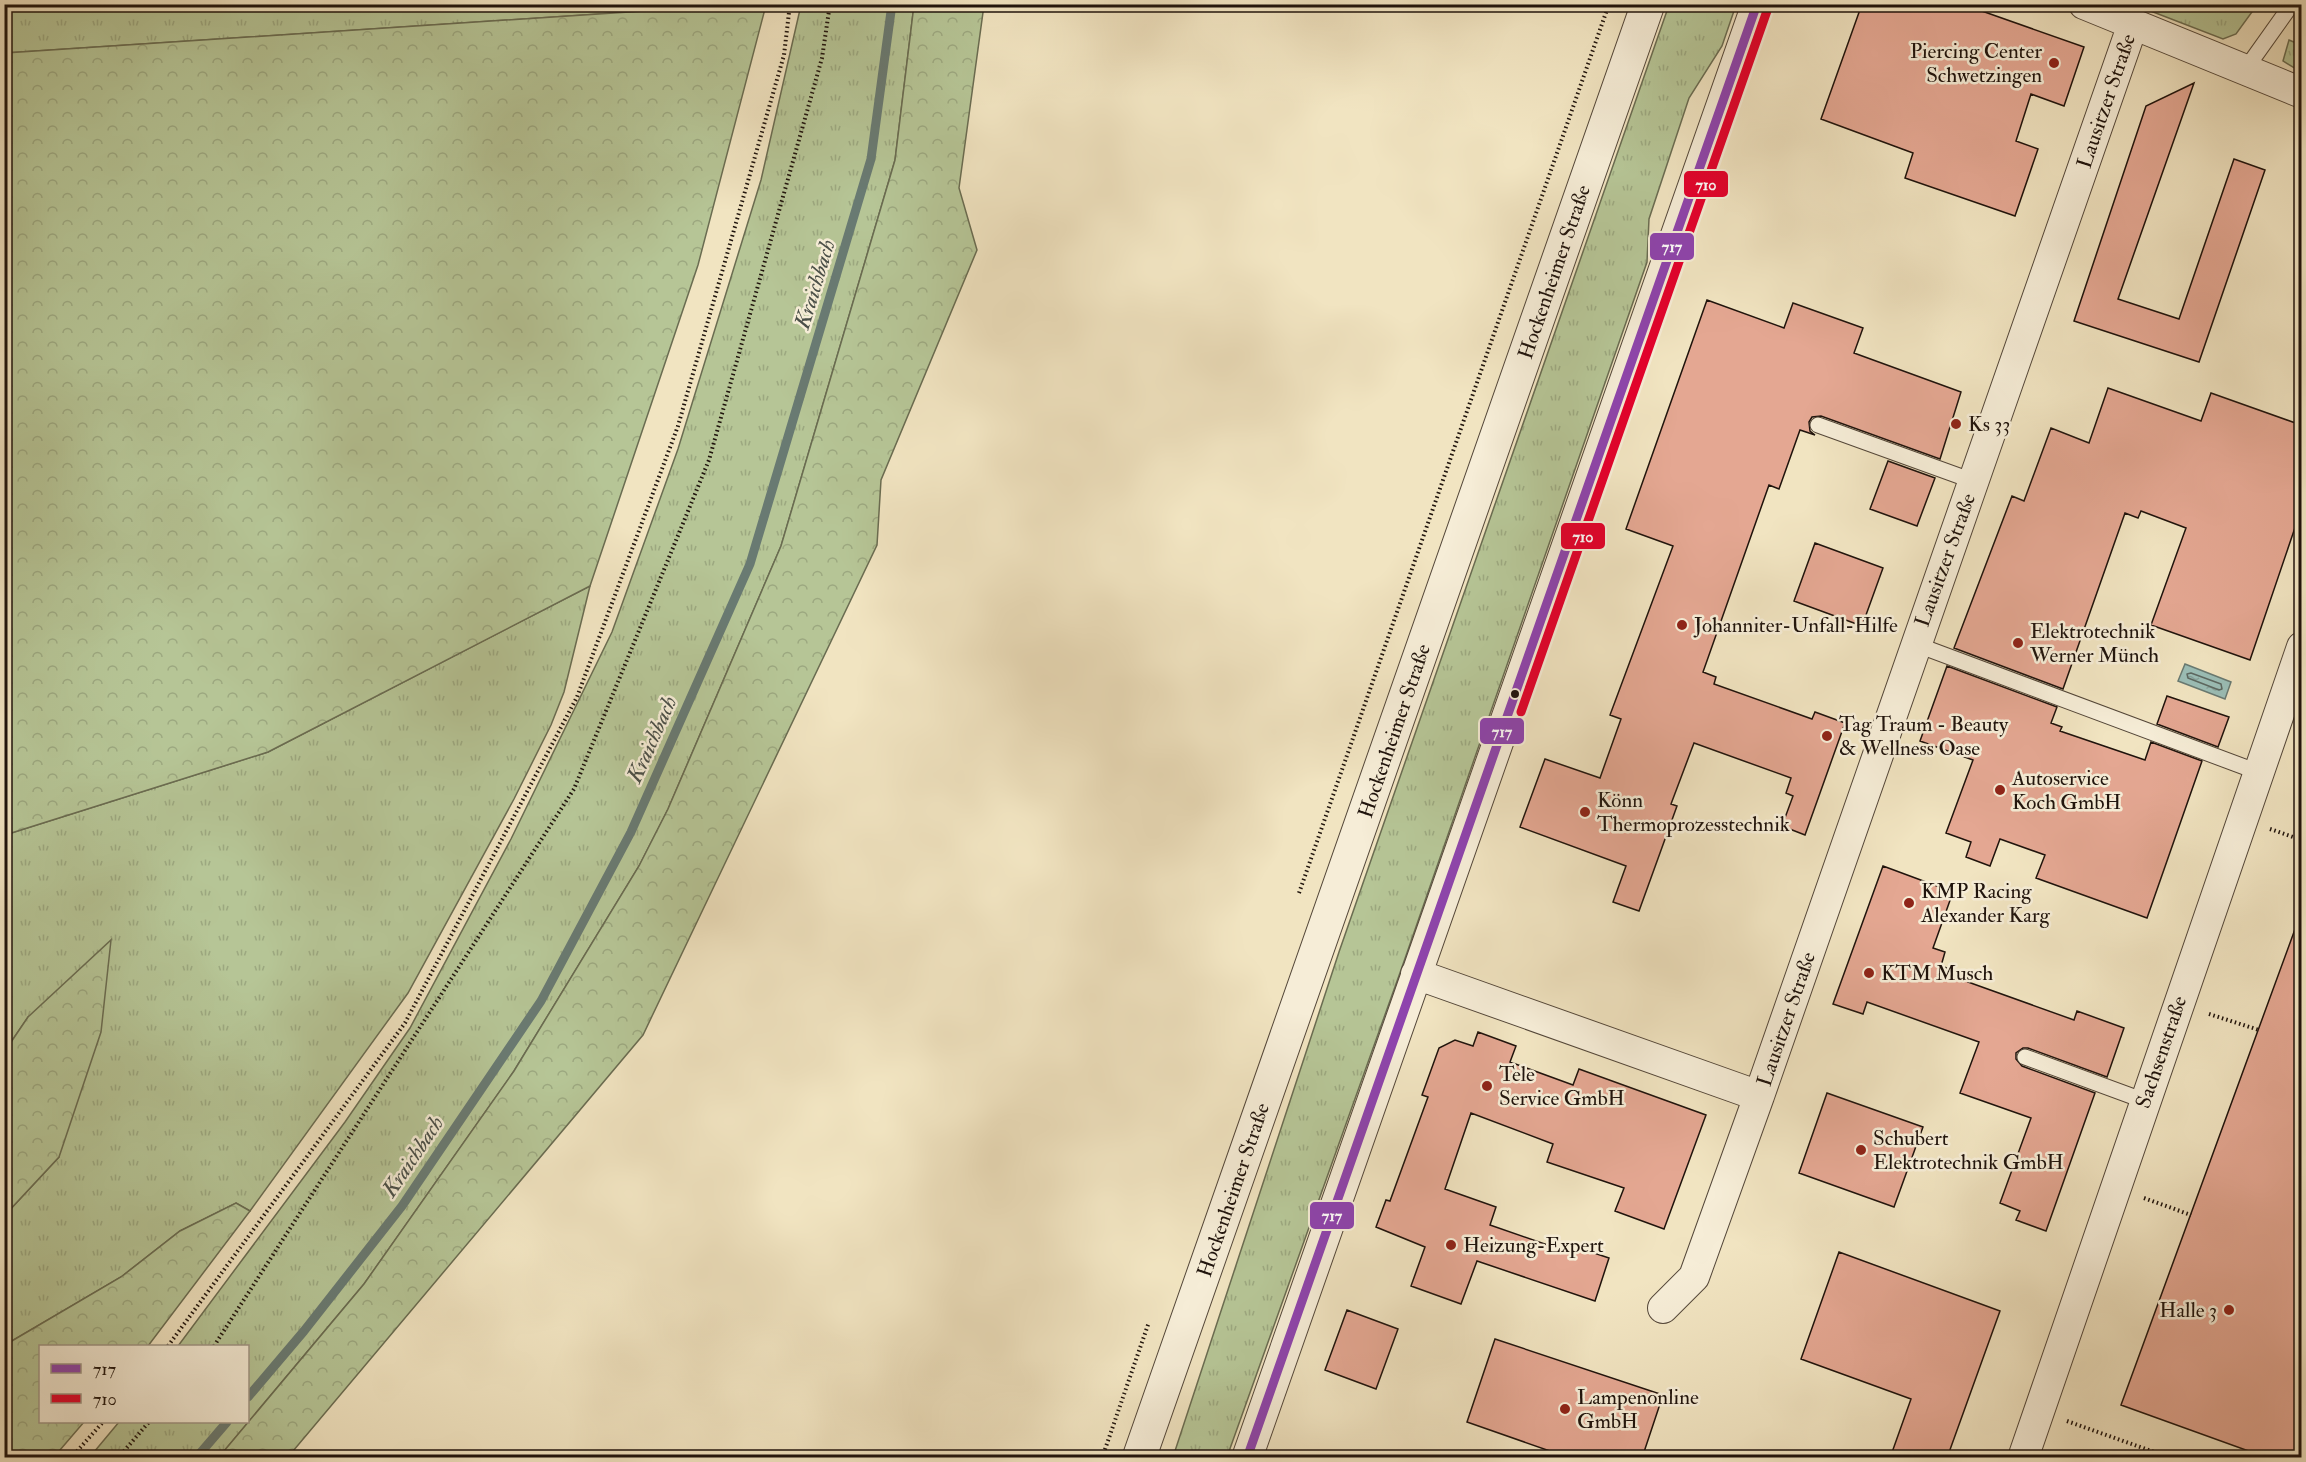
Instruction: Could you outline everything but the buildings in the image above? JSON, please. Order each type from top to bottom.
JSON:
[{"type":"street","name":"Hockenheimer Straße","points":[[1139,1458],[1648,4]]},
{"type":"street","points":[[1247,1458],[1757,4]]},
{"type":"street","points":[[2084,4],[2301,93]]},
{"type":"street","name":"Lausitzer Straße","points":[[1663,1308],[1694,1277],[2133,24]]},
{"type":"street","name":"Sachsenstraße","points":[[2023,1458],[2301,647]]},
{"type":"street","name":"Lausitzer Straße","points":[[1416,974],[1759,1096]]},
{"type":"lane","points":[[2245,70],[2295,7]]},
{"type":"lane","points":[[1818,425],[1973,481]]},
{"type":"lane","points":[[1915,644],[2258,772]]},
{"type":"lane","points":[[2025,1057],[2145,1101]]},
{"type":"path","points":[[169,1345],[405,1023],[577,697],[678,426],[784,55],[790,4]]},
{"type":"path","points":[[215,1345],[574,789],[709,460],[822,57],[830,4]]},
{"type":"path","points":[[1297,900],[1609,4]]},
{"type":"path","points":[[2266,828],[2301,840]]},
{"type":"path","points":[[2202,1011],[2259,1030]]},
{"type":"path","points":[[2138,1196],[2191,1215]]},
{"type":"path","points":[[1102,1458],[1152,1314]]},
{"type":"path","points":[[2061,1419],[2171,1458]]},
{"type":"path","points":[[71,1458],[102,1423]]},
{"type":"path","points":[[118,1458],[148,1423]]},
{"type":"green space","points":[[5,4],[735,4],[735,5],[5,53]]},
{"type":"green space","points":[[2257,4],[2236,34],[2223,39],[2135,5]]},
{"type":"green space","points":[[735,5],[766,5],[698,265],[590,586],[268,752],[5,835],[5,53]]},
{"type":"green space","points":[[801,5],[914,5],[895,160],[781,546],[668,809],[639,866],[514,1071],[364,1284],[249,1421],[249,1345],[179,1345],[345,1122],[410,1028],[511,839],[612,632],[678,449],[761,180]]},
{"type":"green space","points":[[914,5],[984,5],[959,188],[977,250],[881,480],[877,545],[643,1035],[288,1457],[219,1457],[364,1284],[514,1071],[639,866],[668,809],[781,546],[895,160]]},
{"type":"green space","points":[[1669,5],[1736,5],[1722,46],[1689,98],[1649,219],[1647,262],[1401,970],[1227,1457],[1173,1457],[1339,952]]},
{"type":"green space","points":[[2289,40],[2301,45],[2301,72],[2283,61]]},
{"type":"green space","points":[[590,586],[564,692],[551,725],[514,799],[408,993],[250,1211],[236,1203],[180,1231],[121,1277],[5,1345],[5,1215],[59,1157],[28,1017],[5,1051],[5,835],[268,752]]},
{"type":"green space","points":[[111,940],[101,1032],[59,1157],[5,1215],[5,1051],[28,1017]]},
{"type":"green space","points":[[236,1203],[250,1211],[149,1345],[39,1345],[39,1423],[83,1423],[54,1457],[5,1457],[5,1345],[121,1277],[180,1231]]},
{"type":"green space","points":[[118,1423],[247,1423],[219,1457],[89,1458]]},
{"type":"water","points":[[2185,664],[2231,682],[2225,699],[2178,681]]},
{"type":"waterway","name":"Kraichbach","points":[[249,1396],[304,1331],[402,1206],[541,1001],[631,832],[750,564],[871,159],[892,4]]},
{"type":"waterway","name":"Kraichbach","points":[[196,1458],[226,1423]]},
{"type":"transit line","name":"717","points":[[1247,1458],[1757,4]]},
{"type":"transit line","name":"710","points":[[1521,712],[1768,8]]},
{"type":"place","name":"Piercing Center Schwetzingen","points":[[2054,63]]},
{"type":"place","name":"Ks 33","points":[[1956,424]]},
{"type":"place","name":"Johanniter-Unfall-Hilfe","points":[[1682,625]]},
{"type":"place","name":"Elektrotechnik Werner Münch","points":[[2018,643]]},
{"type":"place","name":"Tag Traum - Beauty & Wellness Oase","points":[[1827,736]]},
{"type":"place","name":"Autoservice Koch GmbH","points":[[2000,790]]},
{"type":"place","name":"Könn Thermoprozesstechnik","points":[[1585,812]]},
{"type":"place","name":"KMP Racing Alexander Karg","points":[[1909,903]]},
{"type":"place","name":"KTM Musch","points":[[1869,973]]},
{"type":"place","name":"Tele Service GmbH","points":[[1487,1086]]},
{"type":"place","name":"Schubert Elektrotechnik GmbH","points":[[1861,1150]]},
{"type":"place","name":"Heizung-Expert","points":[[1451,1245]]},
{"type":"place","name":"Halle 3","points":[[2229,1310]]},
{"type":"place","name":"Lampenonline GmbH","points":[[1565,1409]]}]
